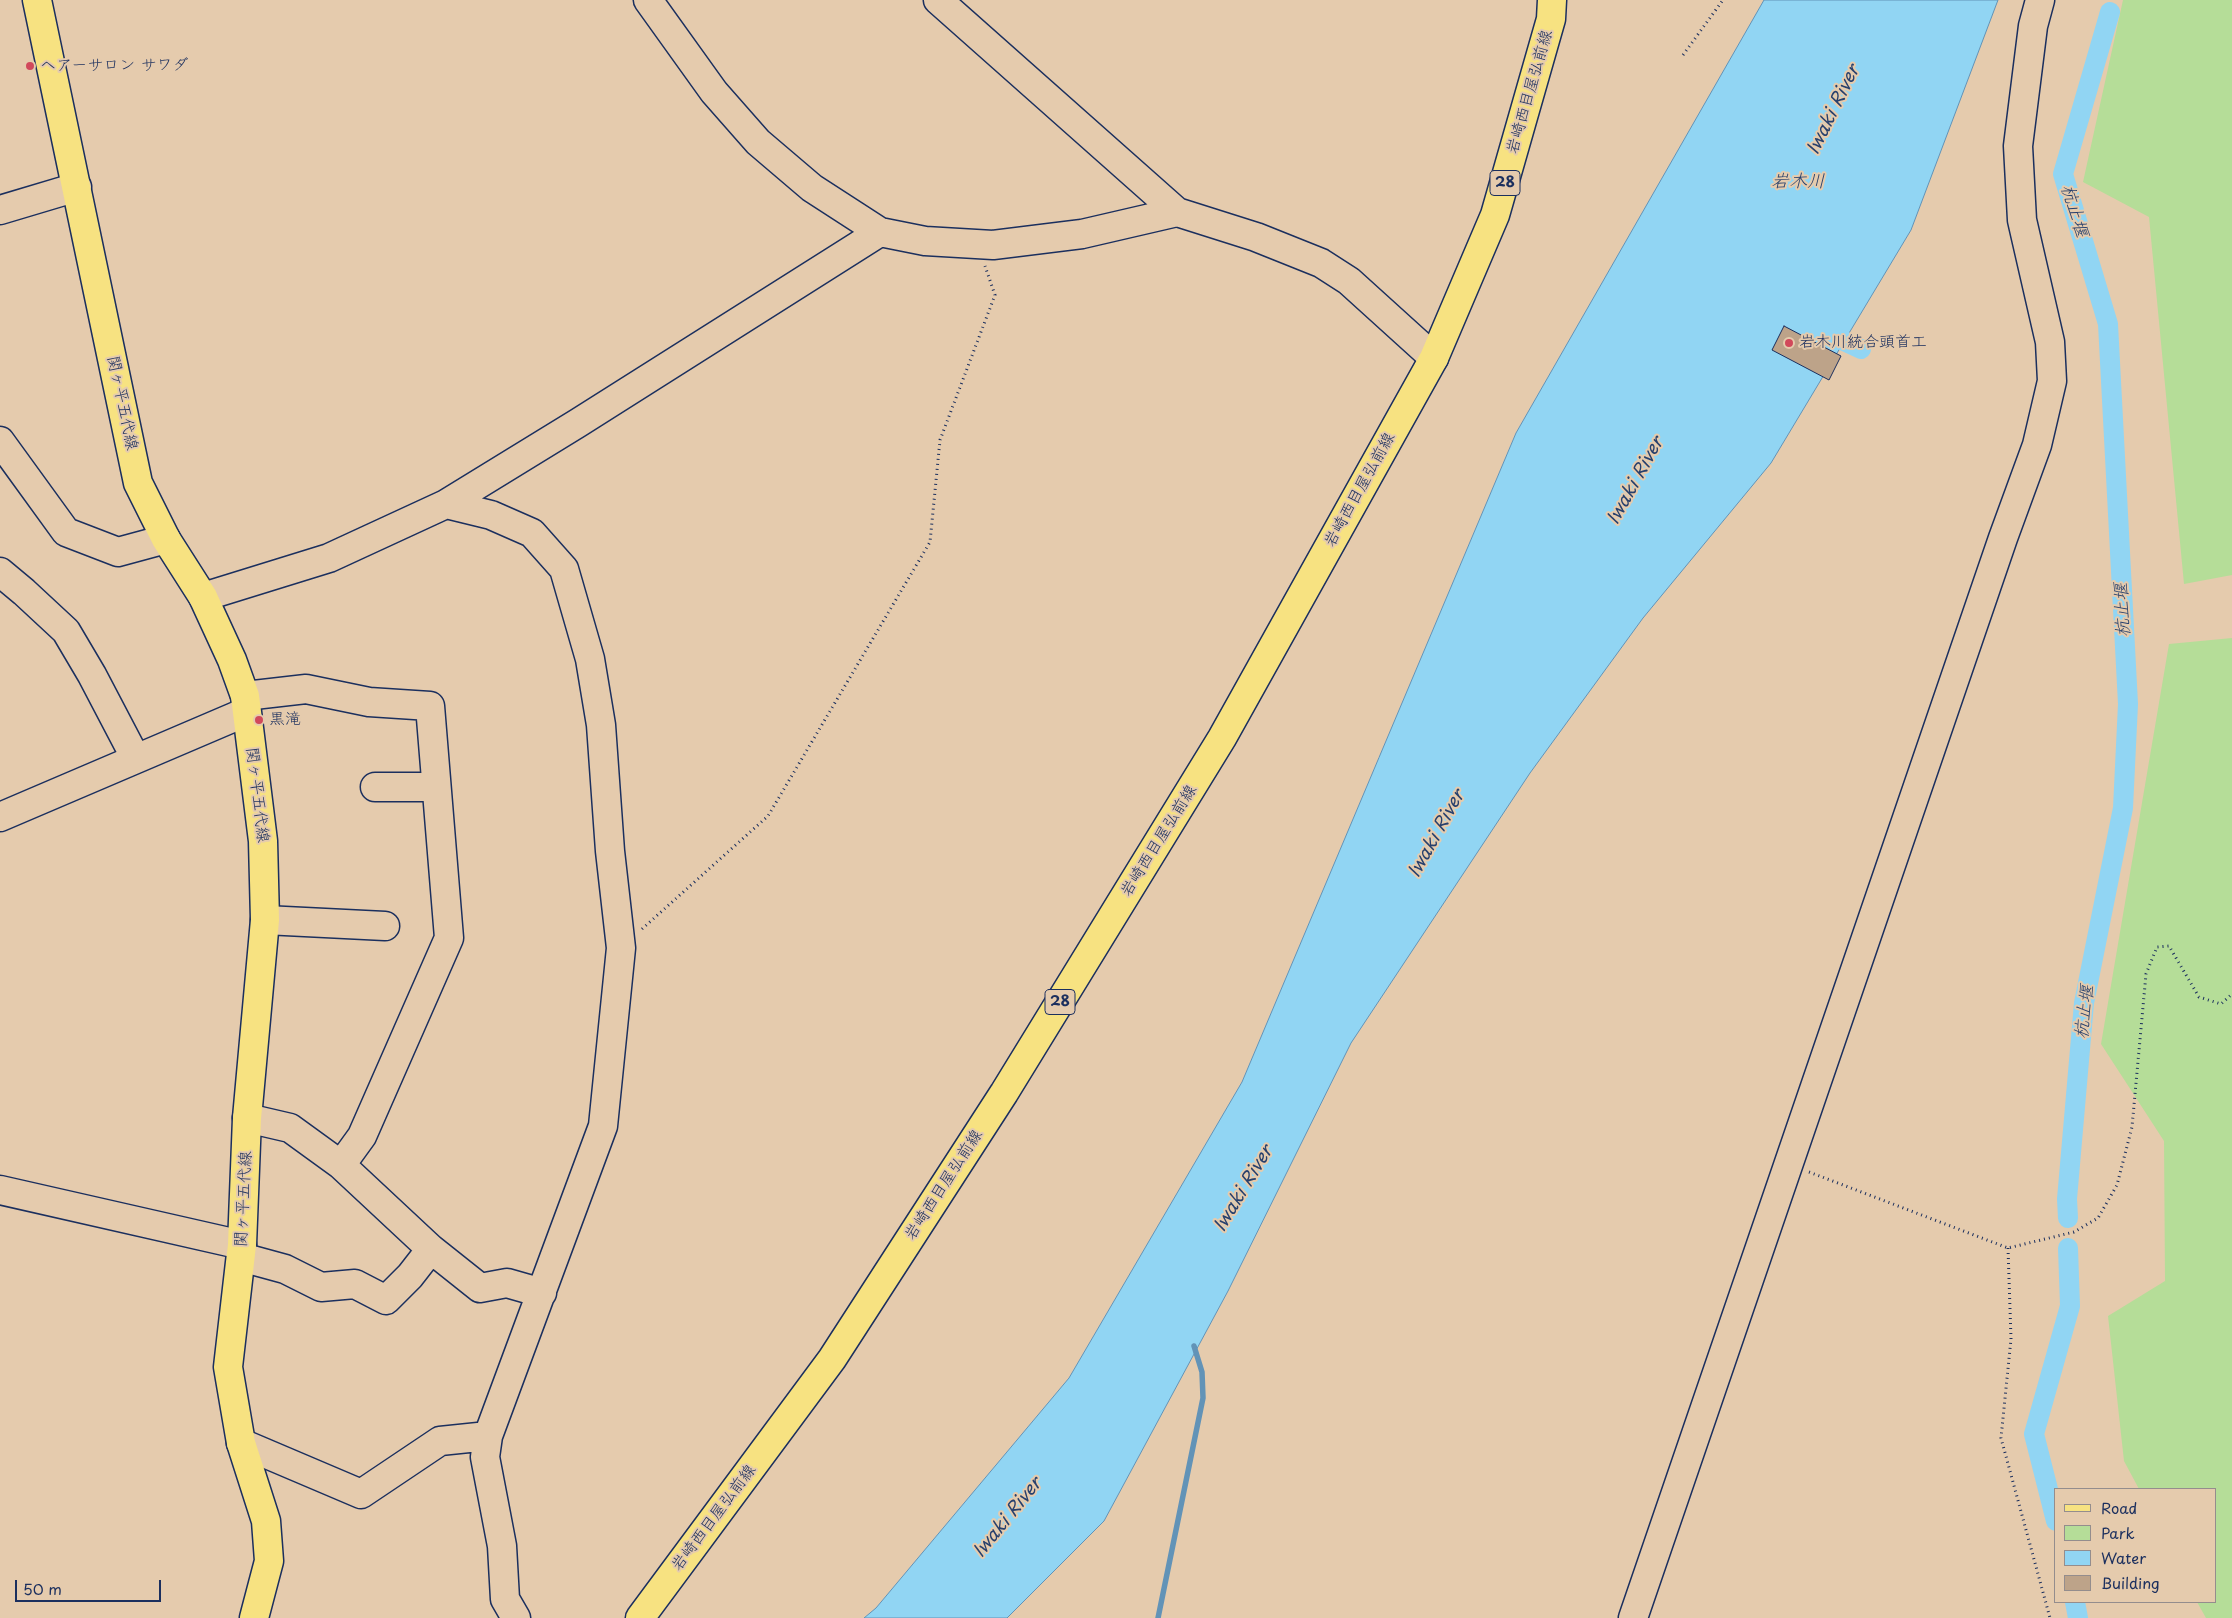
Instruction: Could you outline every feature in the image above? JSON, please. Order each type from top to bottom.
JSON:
[{"type":"main road","name":"関ヶ平五代線","points":[[37,0],[138,483],[166,538],[203,597],[232,660],[245,704],[263,841],[265,920],[247,1118],[242,1251],[228,1367],[241,1443],[266,1521],[269,1561],[254,1618]]},
{"type":"main road","name":"岩崎西目屋弘前線","points":[[640,1618],[832,1359],[1004,1093],[1222,738],[1434,358],[1495,216],[1551,19],[1552,0]]},
{"type":"street","points":[[648,0],[714,92],[758,142],[812,188],[880,232],[925,240],[994,245],[1082,234],[1178,212]]},
{"type":"street","points":[[938,0],[1178,212],[1256,237],[1321,263],[1350,281],[1434,358]]},
{"type":"street","points":[[1633,1618],[2003,538],[2037,445],[2052,381],[2050,342],[2022,220],[2018,176],[2020,119],[2033,26],[2040,0]]},
{"type":"street","points":[[0,210],[77,187]]},
{"type":"street","points":[[203,597],[329,558],[446,504],[880,232]]},
{"type":"street","points":[[0,441],[66,532],[118,552],[166,538]]},
{"type":"street","points":[[446,504],[491,515],[532,532],[564,569],[590,659],[601,725],[610,851],[621,948],[603,1126],[488,1436],[485,1457],[502,1546],[505,1599],[516,1618]]},
{"type":"street","points":[[0,572],[66,631],[92,675],[136,759]]},
{"type":"street","points":[[0,817],[136,759],[245,704],[306,689],[368,702],[430,706],[450,938],[362,1136],[341,1165]]},
{"type":"street","points":[[375,787],[436,787]]},
{"type":"street","points":[[265,920],[385,926]]},
{"type":"street","points":[[247,1118],[290,1128],[341,1165],[431,1249],[480,1288],[507,1283],[542,1293]]},
{"type":"street","points":[[0,1190],[242,1251],[321,1287],[355,1284],[386,1300],[410,1276],[431,1249]]},
{"type":"street","points":[[241,1443],[361,1494],[440,1441],[488,1436]]},
{"type":"path","points":[[1683,55],[1723,0]]},
{"type":"path","points":[[621,948],[768,816],[930,542],[940,440],[995,295],[976,243]]},
{"type":"path","points":[[1789,1165],[2008,1248],[2074,1232],[2098,1218],[2117,1185],[2132,1128],[2146,974],[2157,947],[2169,946],[2199,997],[2221,1004],[2232,994]]},
{"type":"path","points":[[2008,1248],[2011,1339],[2001,1438],[2050,1618]]},
{"type":"green space","points":[[2123,0],[2232,0],[2232,575],[2184,584],[2149,217],[2083,182]]},
{"type":"green space","points":[[2232,638],[2232,1618],[2206,1618],[2198,1603],[2217,1603],[2217,1488],[2138,1488],[2124,1461],[2108,1316],[2165,1281],[2164,1141],[2101,1044],[2169,644]]},
{"type":"water","name":"岩木川","points":[[1764,0],[1998,0],[1911,230],[1771,463],[1643,618],[1530,773],[1351,1043],[1228,1291],[1104,1521],[1007,1618],[864,1618],[876,1608],[1069,1378],[1242,1082],[1516,433]]},
{"type":"building","points":[[1784,326],[1841,356],[1829,380],[1772,350]]},
{"type":"waterway","name":"杭止堰","points":[[2068,1218],[2067,1199],[2084,1003],[2123,808],[2128,704],[2108,324],[2063,174],[2110,12]]},
{"type":"waterway","points":[[1820,330],[1861,349]]},
{"type":"waterway","name":"杭止堰","points":[[2054,1513],[2034,1434],[2070,1306],[2068,1248]]},
{"type":"waterway","points":[[1158,1618],[1203,1398],[1202,1372],[1194,1346]]},
{"type":"waterway","name":"杭止堰","points":[[2075,1603],[2078,1618]]},
{"type":"place","name":"ヘアーサロン サワダ","points":[[30,66]]},
{"type":"place","name":"岩木川統合頭首工","points":[[1789,343]]},
{"type":"place","name":"黒滝","points":[[259,720]]},
{"type":"water label","name":"Iwaki River","points":[[1834,110]]},
{"type":"water label","name":"Iwaki River","points":[[1636,481]]},
{"type":"water label","name":"Iwaki River","points":[[1437,834]]},
{"type":"water label","name":"Iwaki River","points":[[1244,1189]]},
{"type":"water label","name":"Iwaki River","points":[[1008,1518]]}]
